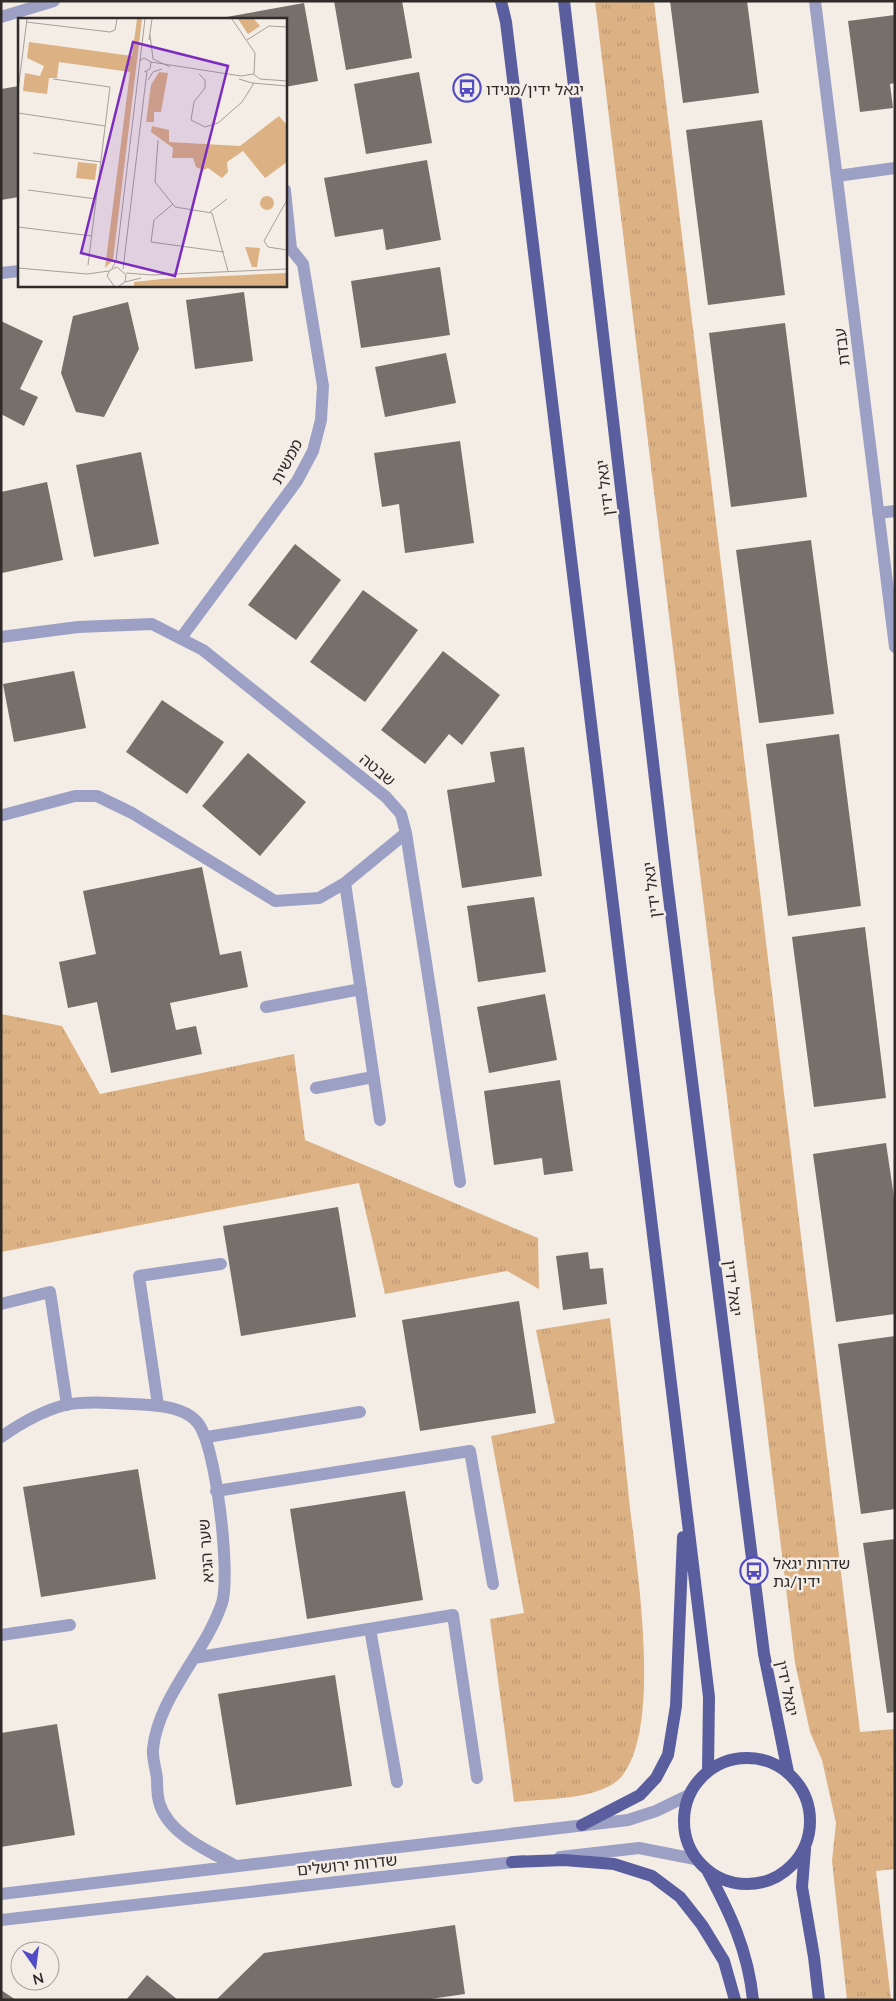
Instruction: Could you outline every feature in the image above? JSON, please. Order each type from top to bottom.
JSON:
[{"type":"main road","points":[[501,1],[508,42],[709,1697],[708,1770]]},
{"type":"main road","name":"יגאל ידין","points":[[564,1],[667,882],[764,1654],[788,1772]]},
{"type":"main road","points":[[582,1825],[640,1795],[656,1778],[668,1755],[676,1706],[684,1497]]},
{"type":"main road","points":[[805,1847],[794,1863],[780,1875],[761,1882],[742,1884],[723,1880],[707,1870],[696,1859],[687,1844],[683,1827],[684,1810],[689,1795],[697,1781],[708,1770],[727,1760],[748,1757],[770,1761],[788,1772],[802,1788],[809,1806],[810,1827],[805,1847],[802,1887],[819,2000]]},
{"type":"main road","points":[[512,1862],[564,1860],[614,1864],[652,1876],[680,1897],[702,1925],[724,1962],[735,2000]]},
{"type":"main road","points":[[707,1870],[739,1934],[750,1970],[753,2000]]},
{"type":"street","points":[[1,17],[54,1]]},
{"type":"street","name":"עבדת","points":[[815,1],[895,647]]},
{"type":"street","points":[[837,176],[895,168]]},
{"type":"street","points":[[286,209],[288,247]]},
{"type":"street","name":"ממשית","points":[[181,638],[297,481],[313,451],[321,420],[323,386],[303,264],[288,247]]},
{"type":"street","points":[[1,273],[18,271]]},
{"type":"street","points":[[878,513],[895,511]]},
{"type":"street","name":"שבטה","points":[[1,637],[78,627],[152,624],[203,650],[386,797],[401,814],[406,833],[460,1182]]},
{"type":"street","points":[[3,815],[75,796],[97,796],[132,813],[275,901],[319,898],[345,883],[406,833]]},
{"type":"street","points":[[345,883],[380,1120]]},
{"type":"street","points":[[266,1007],[361,989]]},
{"type":"street","points":[[316,1088],[373,1077]]},
{"type":"street","points":[[158,1406],[139,1276],[221,1264]]},
{"type":"street","points":[[1,1304],[50,1292],[66,1405]]},
{"type":"street","name":"שער הגיא","points":[[1,1436],[29,1419],[66,1405],[112,1403],[158,1406],[179,1410],[197,1421],[206,1437],[213,1464],[225,1562],[223,1600],[216,1622],[164,1710],[153,1749],[159,1805],[169,1823],[198,1845],[234,1865]]},
{"type":"street","points":[[206,1437],[360,1412]]},
{"type":"street","points":[[216,1491],[470,1451],[493,1584]]},
{"type":"street","points":[[194,1658],[452,1615],[477,1778]]},
{"type":"street","points":[[1,1636],[70,1625]]},
{"type":"street","points":[[370,1629],[397,1782]]},
{"type":"street","name":"שדרות ירושלים","points":[[1,1894],[628,1820],[656,1811],[689,1795]]},
{"type":"street","name":"שדרות ירושלים","points":[[1,1920],[639,1848],[696,1859]]},
{"type":"green space","points":[[595,1],[654,1],[860,1732],[895,1729],[895,1869],[876,1871],[891,2000],[847,2000],[832,1861],[836,1823],[822,1760],[810,1732],[795,1663]]},
{"type":"green space","points":[[1,1014],[62,1026],[100,1094],[294,1054],[305,1140],[538,1238],[539,1289],[507,1271],[385,1294],[359,1183],[1,1252]]},
{"type":"green space","points":[[610,1318],[641,1602],[644,1683],[641,1720],[634,1752],[622,1776],[613,1784],[601,1790],[572,1797],[514,1802],[490,1619],[524,1613],[491,1436],[555,1423],[536,1330]]},
{"type":"building","points":[[334,1],[402,1],[412,58],[346,70]]},
{"type":"building","points":[[670,1],[747,1],[759,93],[683,103]]},
{"type":"building","points":[[304,3],[318,81],[286,87],[286,18],[221,18]]},
{"type":"building","points":[[895,15],[895,83],[890,84],[893,108],[860,112],[848,21]]},
{"type":"building","points":[[419,72],[432,143],[366,154],[354,84]]},
{"type":"building","points":[[18,86],[18,197],[1,200],[1,89]]},
{"type":"building","points":[[762,120],[785,295],[708,305],[686,130]]},
{"type":"building","points":[[427,160],[441,240],[386,250],[383,229],[335,237],[324,178]]},
{"type":"building","points":[[440,267],[450,335],[361,348],[351,281]]},
{"type":"building","points":[[244,292],[253,361],[195,369],[186,300]]},
{"type":"building","points":[[128,302],[139,349],[104,417],[76,412],[61,373],[73,316]]},
{"type":"building","points":[[1,321],[43,341],[20,389],[38,397],[24,426],[1,414]]},
{"type":"building","points":[[785,323],[807,497],[731,507],[709,333]]},
{"type":"building","points":[[446,353],[456,403],[385,417],[375,367]]},
{"type":"building","points":[[460,441],[474,543],[405,553],[399,504],[382,507],[374,453]]},
{"type":"building","points":[[141,452],[159,544],[94,557],[76,465]]},
{"type":"building","points":[[47,482],[63,560],[2,573],[1,492]]},
{"type":"building","points":[[811,540],[834,714],[759,723],[736,550]]},
{"type":"building","points":[[295,544],[341,580],[296,640],[248,605]]},
{"type":"building","points":[[363,590],[418,630],[365,702],[310,662]]},
{"type":"building","points":[[443,651],[500,695],[462,745],[449,734],[425,764],[381,730]]},
{"type":"building","points":[[74,671],[86,728],[14,742],[3,684]]},
{"type":"building","points":[[162,700],[224,742],[187,794],[126,752]]},
{"type":"building","points":[[839,734],[861,906],[788,916],[766,744]]},
{"type":"building","points":[[524,747],[542,876],[462,888],[447,790],[495,782],[490,752]]},
{"type":"building","points":[[248,753],[306,802],[260,856],[202,806]]},
{"type":"building","points":[[202,867],[220,955],[241,951],[248,987],[170,1003],[176,1030],[196,1026],[202,1054],[111,1073],[97,1002],[68,1008],[59,962],[96,954],[83,891]]},
{"type":"building","points":[[534,897],[546,972],[478,982],[467,906]]},
{"type":"building","points":[[865,927],[886,1098],[814,1107],[792,937]]},
{"type":"building","points":[[545,994],[557,1060],[489,1073],[477,1007]]},
{"type":"building","points":[[560,1080],[573,1171],[544,1175],[542,1158],[494,1165],[484,1091]]},
{"type":"building","points":[[886,1143],[895,1204],[895,1314],[836,1322],[813,1154]]},
{"type":"building","points":[[338,1207],[356,1317],[241,1336],[223,1226]]},
{"type":"building","points":[[588,1252],[590,1269],[603,1268],[607,1304],[563,1310],[556,1256]]},
{"type":"building","points":[[519,1301],[536,1413],[420,1431],[402,1320]]},
{"type":"building","points":[[895,1336],[895,1509],[861,1514],[838,1344]]},
{"type":"building","points":[[138,1469],[156,1579],[41,1597],[23,1487]]},
{"type":"building","points":[[405,1491],[423,1600],[307,1619],[290,1509]]},
{"type":"building","points":[[895,1539],[895,1712],[887,1713],[863,1543]]},
{"type":"building","points":[[335,1675],[352,1786],[236,1805],[218,1694]]},
{"type":"building","points":[[57,1724],[75,1835],[1,1847],[1,1733]]},
{"type":"building","points":[[455,1925],[465,1994],[423,2000],[216,2000],[264,1953]]},
{"type":"building","points":[[147,1975],[178,2000],[126,2000]]},
{"type":"building","points":[[1,1990],[16,2000],[1,2000]]},
{"type":"place","name":"יגאל ידין/מגידו","points":[[467,88]]},
{"type":"place","name":"שדרות יגאל ידין/גת","points":[[754,1571]]}]
